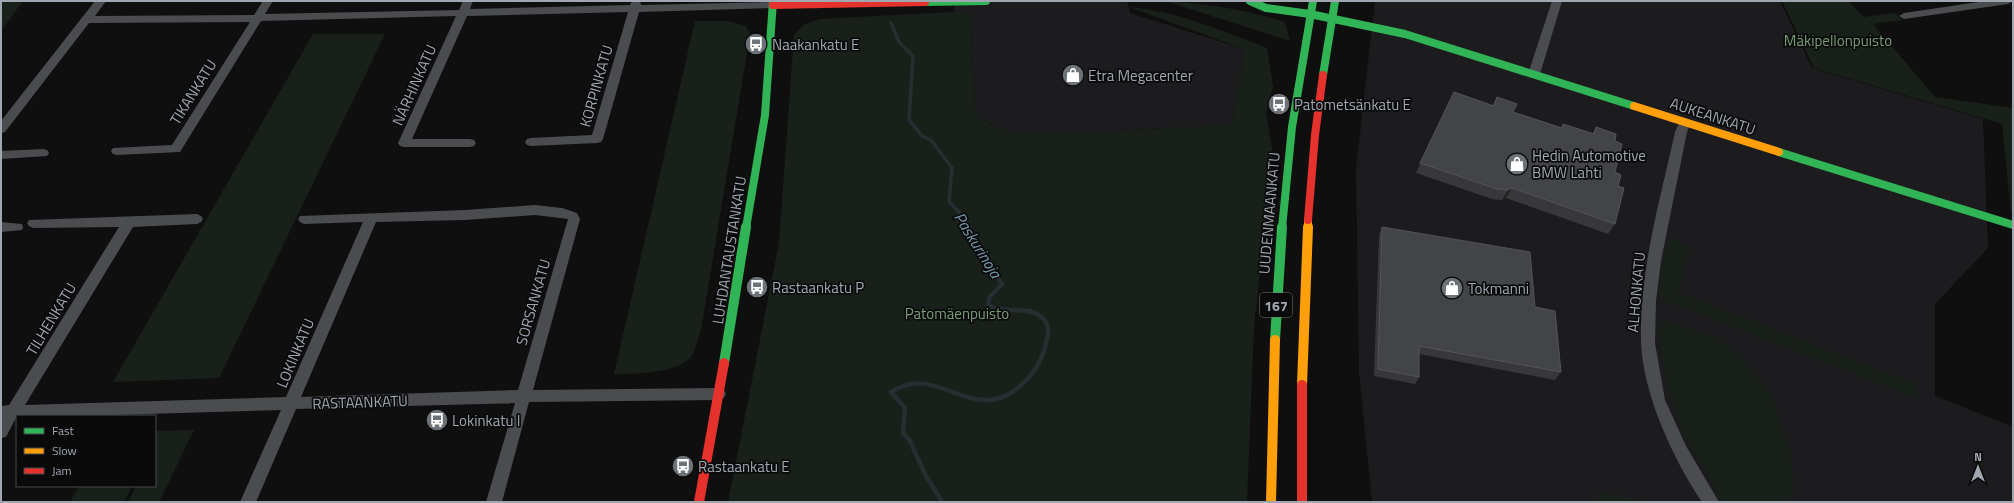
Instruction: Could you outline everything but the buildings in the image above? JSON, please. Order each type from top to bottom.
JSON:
[{"type":"street","points":[[1,129],[101,1]]},
{"type":"street","name":"TIKANKATU","points":[[116,151],[176,149],[268,1]]},
{"type":"street","name":"NÄRHINKATU","points":[[468,1],[404,143],[470,143]]},
{"type":"street","points":[[87,20],[258,18],[635,5],[986,1]]},
{"type":"street","points":[[1250,1],[1266,8],[1323,8]]},
{"type":"street","points":[[1534,74],[1557,1]]},
{"type":"street","points":[[1904,16],[2008,1]]},
{"type":"street","points":[[1301,2],[1323,8],[1344,11]]},
{"type":"street","name":"LUHDANTAUSTANKATU","points":[[699,502],[743,256],[764,115],[773,3]]},
{"type":"street","name":"KORPINKATU","points":[[531,142],[597,140],[635,5]]},
{"type":"street","name":"AUKEANKATU","points":[[1323,8],[2013,225]]},
{"type":"street","name":"UUDENMAANKATU","points":[[1271,502],[1272,403],[1279,251],[1294,108],[1323,8]]},
{"type":"street","name":"167","points":[[1302,502],[1303,315],[1310,177],[1323,72],[1323,8]]},
{"type":"street","name":"AUKEANKATU","points":[[1356,14],[1386,24],[1405,34]]},
{"type":"street","name":"ALHONKATU","points":[[1685,122],[1681,132],[1654,261],[1649,301],[1648,343],[1658,400],[1680,450],[1700,486],[1711,502]]},
{"type":"street","points":[[1,155],[43,154]]},
{"type":"street","name":"SORSANKATU","points":[[372,217],[466,215],[549,210],[564,212],[573,216],[574,219],[494,502]]},
{"type":"street","points":[[304,219],[372,217]]},
{"type":"street","name":"LOKINKATU","points":[[248,502],[292,404],[372,217]]},
{"type":"street","points":[[33,223],[130,222],[197,219]]},
{"type":"street","name":"TILHENKATU","points":[[1,432],[8,412],[130,222]]},
{"type":"street","points":[[1,227],[17,227]]},
{"type":"street","name":"RASTAANKATU","points":[[8,412],[524,397],[719,394]]},
{"type":"shaded area","points":[[954,1],[1127,1],[1130,13],[1244,49],[1232,124],[1118,131],[1015,132],[1001,129],[980,118],[975,109],[970,11],[954,12]]},
{"type":"shaded area","points":[[1375,1],[1780,1],[1812,68],[1983,119],[1988,248],[1935,304],[1935,396],[2013,427],[2013,502],[1372,502],[1359,372],[1356,169]]},
{"type":"green space","points":[[1,1],[23,1],[1,31]]},
{"type":"green space","points":[[1165,1],[1226,8],[1270,17],[1285,22],[1290,41]]},
{"type":"green space","name":"Mäkipellonpuisto","points":[[1782,1],[1848,1],[1864,17],[1895,13],[1902,20],[1873,24],[1935,97],[2013,108],[2013,213],[2011,213],[2002,124],[1814,68]]},
{"type":"green space","name":"Patomäenpuisto","points":[[1129,7],[1147,9],[1182,17],[1267,48],[1273,87],[1266,113],[1273,155],[1254,327],[1247,502],[728,502],[779,243],[794,35],[803,25],[819,19],[970,11],[975,109],[987,122],[992,125],[1016,132],[1118,131],[1232,124],[1244,49]]},
{"type":"green space","points":[[695,21],[727,21],[746,26],[750,35],[701,330],[693,354],[687,361],[678,366],[656,372],[614,374]]},
{"type":"green space","points":[[313,34],[385,34],[219,378],[113,382]]},
{"type":"green space","points":[[1675,239],[1686,244],[1690,249],[1678,292],[1916,384],[1916,398],[1668,302],[1660,296],[1657,289],[1668,241]]},
{"type":"green space","points":[[1663,319],[1721,340],[1745,361],[1771,395],[1790,451],[1794,493],[1784,502],[1723,502],[1682,431],[1666,378],[1657,326]]},
{"type":"green space","points":[[194,430],[159,502],[128,502],[136,487],[156,487],[156,431]]},
{"type":"green space","points":[[78,487],[132,487],[124,502],[70,502]]},
{"type":"green space","points":[[1600,492],[1651,502],[1592,502]]},
{"type":"waterway","name":"Paskurinoja","points":[[891,23],[899,42],[913,56],[909,120],[922,136],[931,140],[952,168],[949,202],[965,218],[966,225],[969,227]]},
{"type":"waterway","name":"Paskurinoja","points":[[942,502],[926,476],[910,441],[903,433],[905,408],[891,392],[908,385],[924,384],[940,387],[970,398],[986,400],[1002,397],[1019,387],[1032,374],[1041,359],[1048,334],[1048,326],[1044,319],[1034,313],[1022,310],[994,308],[988,305],[989,298],[1002,284],[979,249],[969,227]]},
{"type":"traffic: fast","points":[[724,363],[765,115],[773,1]]},
{"type":"traffic: fast","points":[[925,2],[986,1]]},
{"type":"traffic: fast","points":[[1250,1],[1266,8],[1310,14],[1405,34],[1634,106]]},
{"type":"traffic: fast","points":[[1275,340],[1287,170],[1298,85],[1313,1]]},
{"type":"traffic: fast","points":[[1323,75],[1335,1]]},
{"type":"traffic: fast","points":[[1779,152],[2013,225]]},
{"type":"traffic: slow","points":[[1634,106],[1779,152]]},
{"type":"traffic: slow","points":[[1302,385],[1308,220]]},
{"type":"traffic: slow","points":[[1271,502],[1275,340]]},
{"type":"traffic: jam","points":[[773,5],[925,2]]},
{"type":"traffic: jam","points":[[1308,220],[1315,135],[1323,75]]},
{"type":"traffic: jam","points":[[699,502],[724,363]]},
{"type":"traffic: jam","points":[[1302,385],[1302,502]]},
{"type":"place","name":"Naakankatu E","points":[[756,44]]},
{"type":"place","name":"Etra Megacenter","points":[[1073,75]]},
{"type":"place","name":"Patometsänkatu E","points":[[1279,104]]},
{"type":"place","name":"Hedin Automotive BMW Lahti","points":[[1517,164]]},
{"type":"place","name":"Rastaankatu P","points":[[757,287]]},
{"type":"place","name":"Tokmanni","points":[[1452,288]]},
{"type":"place","name":"Lokinkatu I","points":[[437,420]]},
{"type":"place","name":"Rastaankatu E","points":[[683,466]]}]
